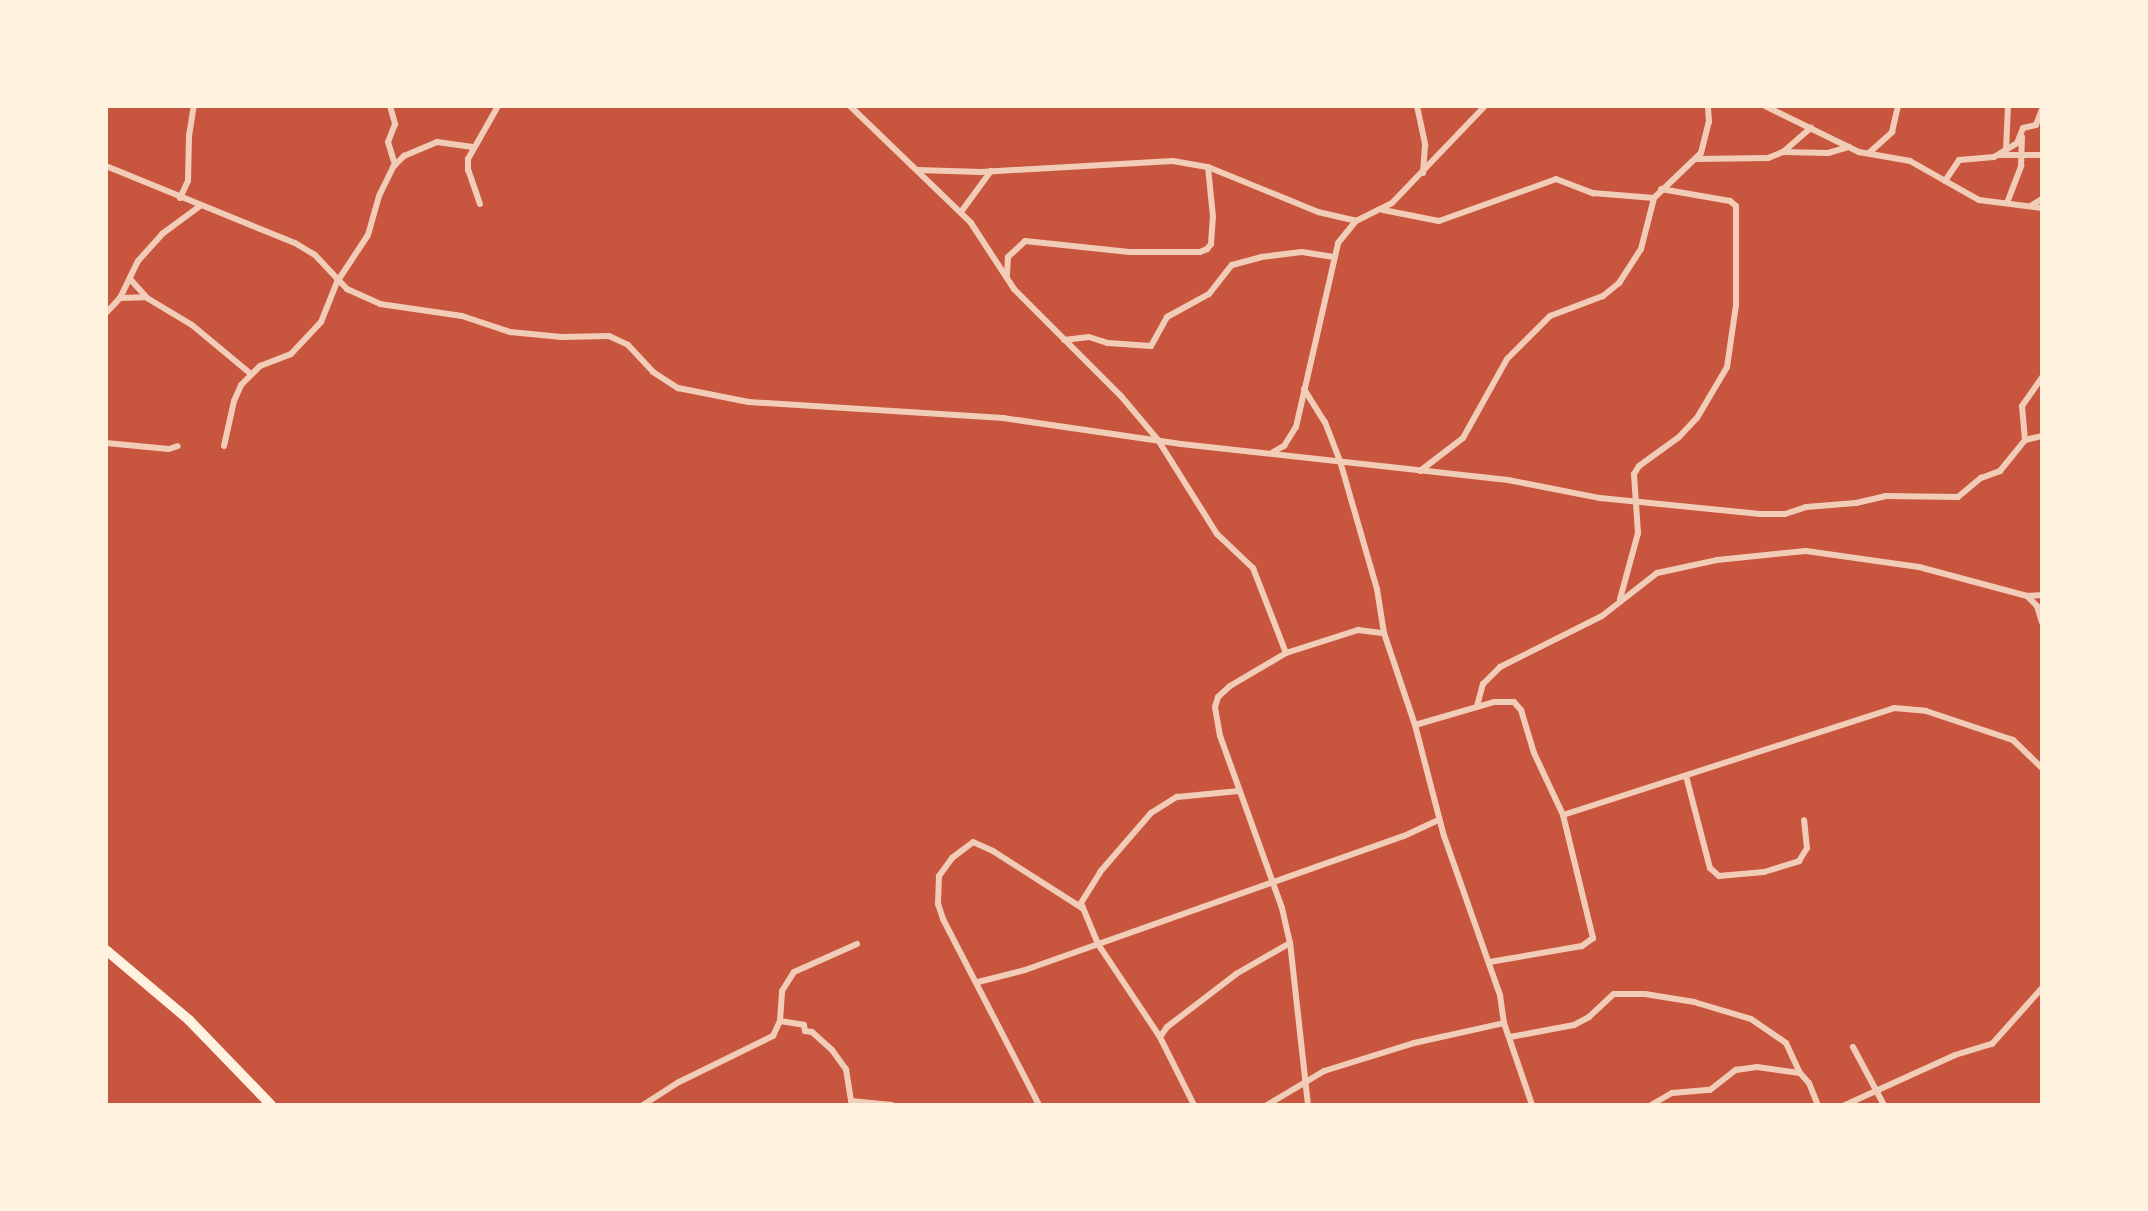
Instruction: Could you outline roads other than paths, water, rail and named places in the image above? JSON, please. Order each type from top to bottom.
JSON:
[{"type":"highway","points":[[106,950],[189,1020],[271,1105]]},
{"type":"street","points":[[180,198],[188,181],[188,141],[194,106]]},
{"type":"street","points":[[390,106],[395,124],[388,142],[395,165]]},
{"type":"street","points":[[480,204],[468,170],[473,147],[491,123],[498,106]]},
{"type":"street","points":[[850,106],[961,212],[1007,279],[1121,396],[1158,440],[1217,534],[1253,568],[1286,653]]},
{"type":"street","points":[[1417,106],[1425,145],[1422,174]]},
{"type":"street","points":[[1273,452],[1284,446],[1296,427],[1338,243],[1356,221],[1392,203],[1485,106]]},
{"type":"street","points":[[1420,471],[1463,438],[1499,370],[1550,316],[1603,296],[1619,283],[1641,249],[1654,198],[1696,159],[1703,148],[1708,106]]},
{"type":"street","points":[[1765,106],[1849,147],[1910,161],[1979,200],[2042,208]]},
{"type":"street","points":[[1870,153],[1892,132],[1898,106]]},
{"type":"street","points":[[2003,153],[2008,106]]},
{"type":"street","points":[[2007,203],[2023,156],[2025,127],[2036,125],[2042,109]]},
{"type":"street","points":[[1696,159],[1768,158],[1783,152],[1811,128]]},
{"type":"street","points":[[2003,153],[2022,136]]},
{"type":"street","points":[[224,446],[234,401],[251,374],[294,351],[321,322],[337,282],[368,235],[379,196],[395,165],[437,142],[473,147]]},
{"type":"street","points":[[1783,152],[1828,153],[1849,147]]},
{"type":"street","points":[[1945,181],[1959,160],[2003,153],[2042,155]]},
{"type":"street","points":[[918,170],[991,171],[1138,160],[1173,161],[1208,167],[1331,216],[1356,221]]},
{"type":"street","points":[[106,166],[306,249],[321,261],[337,282],[391,308],[462,316],[510,332],[562,337],[609,336],[628,345],[665,382],[714,397],[1003,418],[1158,440],[1508,480],[1574,494],[1777,515],[1806,507],[1856,503],[1886,496],[1952,498],[1981,478],[2000,471],[2025,440],[2042,436]]},
{"type":"street","points":[[1007,279],[1008,257],[1025,241],[1129,252],[1207,249],[1211,244],[1213,217],[1208,167]]},
{"type":"street","points":[[961,212],[991,171]]},
{"type":"street","points":[[1379,211],[1395,210],[1425,221],[1439,221],[1555,179],[1601,195],[1654,198]]},
{"type":"street","points":[[1619,601],[1637,540],[1633,482],[1639,466],[1688,429],[1723,375],[1736,305],[1736,206],[1730,201],[1661,189]]},
{"type":"street","points":[[2032,205],[2042,199]]},
{"type":"street","points":[[106,313],[120,298],[138,261],[162,234],[200,206]]},
{"type":"street","points":[[1064,340],[1089,337],[1108,343],[1151,346],[1167,317],[1209,294],[1232,265],[1261,257],[1302,252],[1334,257]]},
{"type":"street","points":[[130,279],[147,298],[192,325],[251,374]]},
{"type":"street","points":[[120,298],[147,298]]},
{"type":"street","points":[[2025,440],[2022,406],[2042,377]]},
{"type":"street","points":[[1304,389],[1325,422],[1340,461],[1377,589],[1384,633],[1415,725],[1439,820],[1489,962],[1502,1002],[1504,1023],[1532,1105]]},
{"type":"street","points":[[106,443],[169,449],[178,446]]},
{"type":"street","points":[[1477,706],[1483,684],[1500,667],[1602,616],[1646,579],[1674,568],[1806,551],[1929,568],[2027,596],[2042,595]]},
{"type":"street","points":[[2027,596],[2037,606],[2042,622]]},
{"type":"street","points":[[1308,1105],[1290,943],[1275,880],[1220,736],[1216,702],[1230,686],[1286,653],[1358,630],[1384,633]]},
{"type":"street","points":[[1415,725],[1506,700],[1518,706],[1545,780],[1563,815],[1593,938],[1582,946],[1489,962]]},
{"type":"street","points":[[1563,815],[1840,724],[1906,708],[1942,715],[2013,740],[2042,768]]},
{"type":"street","points":[[1686,776],[1706,857],[1710,868],[1719,876],[1764,872],[1796,863],[1807,848],[1804,820]]},
{"type":"street","points":[[1082,908],[1100,872],[1151,813],[1177,797],[1239,791]]},
{"type":"street","points":[[978,982],[1098,944],[1404,836],[1439,820]]},
{"type":"street","points":[[1039,1105],[986,1006],[978,982],[938,904],[940,870],[973,842],[993,851],[1082,908],[1098,944],[1160,1037],[1194,1105]]},
{"type":"street","points":[[1160,1037],[1167,1027],[1236,974],[1290,943]]},
{"type":"street","points":[[643,1105],[679,1082],[773,1036],[780,1021],[782,991],[794,972],[857,944]]},
{"type":"street","points":[[1845,1105],[1953,1055],[1992,1044],[2042,988]]},
{"type":"street","points":[[1510,1037],[1574,1025],[1589,1017],[1614,994],[1645,994],[1694,1002],[1751,1019],[1786,1043],[1818,1105]]},
{"type":"street","points":[[780,1021],[804,1025],[805,1031],[812,1032],[832,1050],[846,1069],[851,1101],[892,1105]]},
{"type":"street","points":[[1267,1105],[1324,1071],[1414,1043],[1504,1023]]},
{"type":"street","points":[[1853,1047],[1884,1105]]},
{"type":"street","points":[[1651,1105],[1672,1093],[1710,1090],[1740,1068],[1779,1068],[1800,1073]]}]
